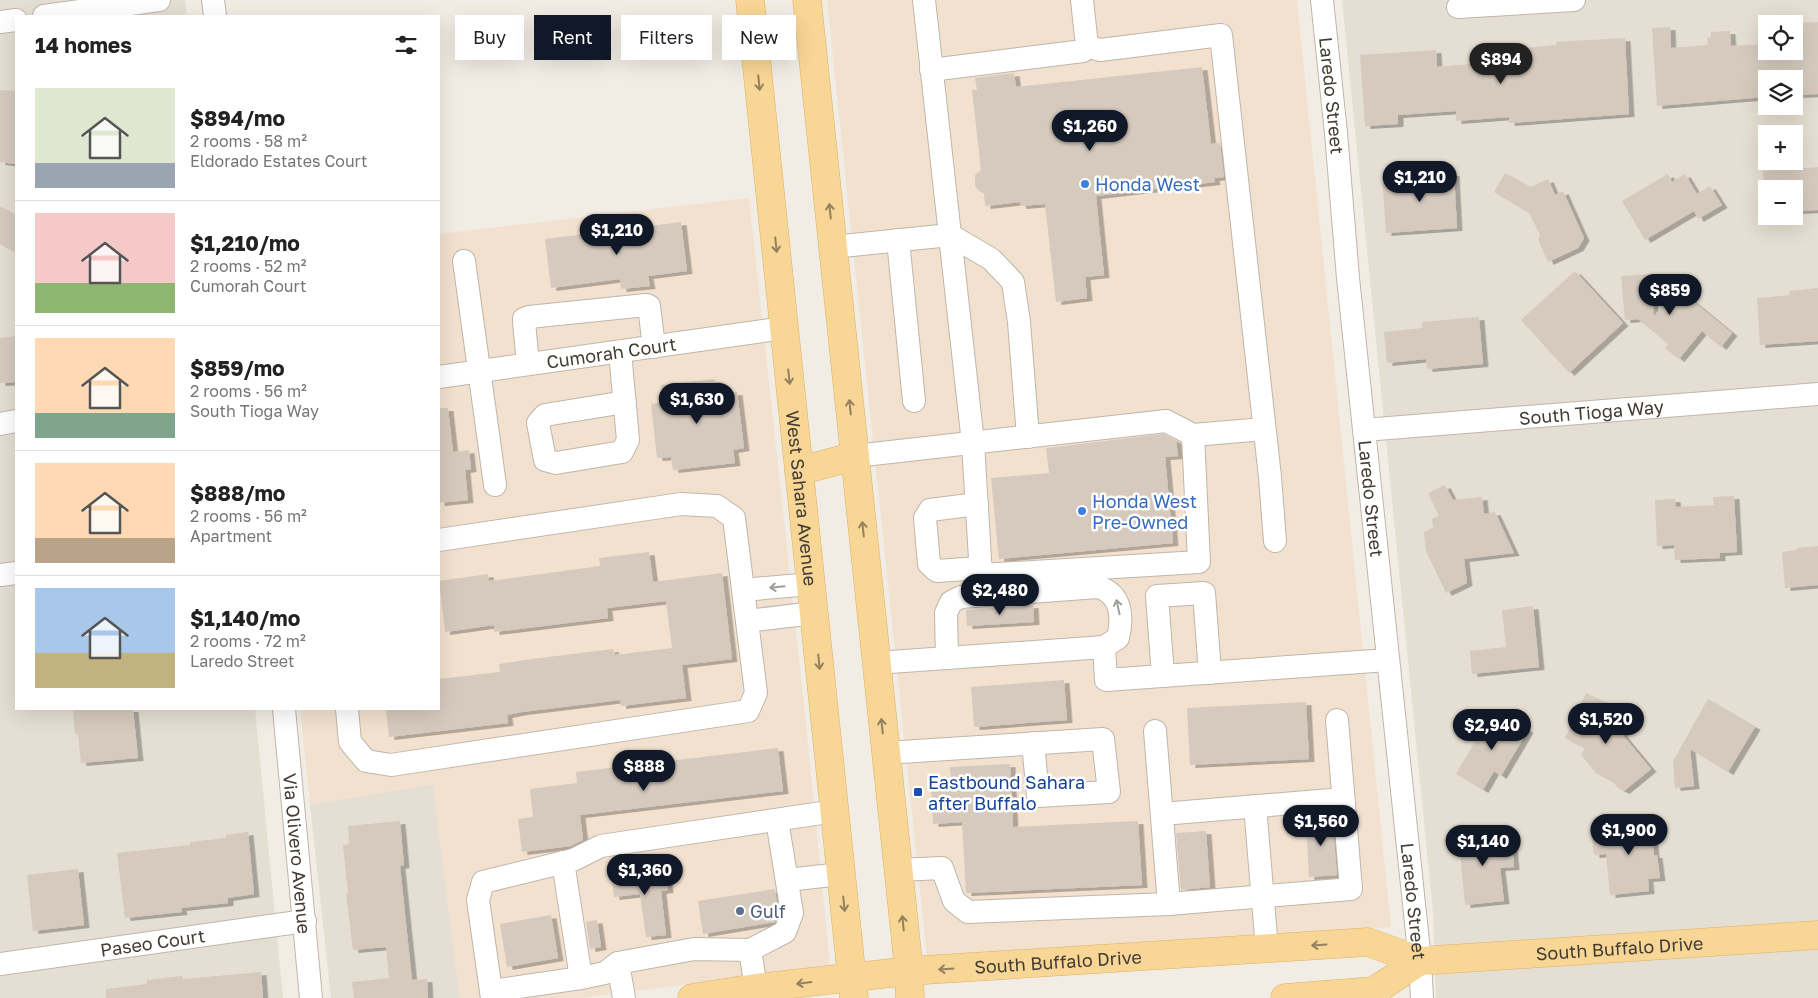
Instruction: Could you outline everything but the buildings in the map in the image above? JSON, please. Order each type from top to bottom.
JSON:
[{"type":"main road","name":"West Sahara Avenue","points":[[750,0],[853,987]]},
{"type":"main road","points":[[808,0],[909,971],[910,998]]},
{"type":"main road","points":[[799,471],[855,456]]},
{"type":"main road","name":"South Buffalo Drive","points":[[692,998],[756,988],[853,987],[909,971],[1368,942],[1420,961],[1818,935]]},
{"type":"main road","name":"South Buffalo Drive","points":[[1285,998],[1374,991],[1420,961]]},
{"type":"street","points":[[51,15],[159,0]]},
{"type":"street","points":[[213,0],[214,15]]},
{"type":"street","points":[[924,0],[973,443],[981,575],[1199,562],[1193,435]]},
{"type":"street","points":[[931,70],[1083,51],[1087,46],[1082,0]]},
{"type":"street","name":"Laredo Street","points":[[1322,0],[1364,430],[1420,961],[1422,998]]},
{"type":"street","points":[[1458,7],[1574,0]]},
{"type":"street","points":[[0,22],[15,20]]},
{"type":"street","points":[[1087,46],[1100,50],[1221,35],[1275,541]]},
{"type":"street","points":[[833,248],[950,235],[991,259],[1013,282],[1019,322],[1028,437]]},
{"type":"street","points":[[898,240],[914,401]]},
{"type":"street","points":[[464,262],[494,485]]},
{"type":"street","points":[[528,364],[524,319],[529,317],[646,305],[649,306],[654,347]]},
{"type":"street","name":"Cumorah Court","points":[[440,377],[784,328]]},
{"type":"street","points":[[620,352],[625,402]]},
{"type":"street","name":"South Tioga Way","points":[[1364,430],[1818,394]]},
{"type":"street","points":[[0,424],[15,421]]},
{"type":"street","points":[[855,456],[1166,421],[1193,435],[1264,429]]},
{"type":"street","points":[[347,710],[350,742],[360,755],[366,761],[391,765],[748,711],[756,693],[734,518],[717,506],[681,504],[440,540]]},
{"type":"street","points":[[977,504],[930,510],[925,518],[929,564],[937,571],[980,568]]},
{"type":"street","points":[[0,575],[15,573]]},
{"type":"street","points":[[743,590],[811,584]]},
{"type":"street","points":[[876,663],[1104,647],[1118,638],[1120,629],[1116,599],[1108,590],[1098,587],[961,597],[951,602],[946,613],[947,658]]},
{"type":"street","points":[[1163,676],[1157,596],[1204,593],[1210,673]]},
{"type":"street","points":[[747,621],[814,613]]},
{"type":"street","points":[[1104,647],[1106,680],[1388,660]]},
{"type":"street","name":"Via Olivero Avenue","points":[[284,710],[311,998]]},
{"type":"street","points":[[898,870],[942,868],[954,901],[968,912],[1169,904],[1351,889],[1336,720]]},
{"type":"street","points":[[1155,732],[1169,904]]},
{"type":"street","points":[[885,754],[1034,743]]},
{"type":"street","points":[[1162,814],[1343,799]]},
{"type":"street","points":[[1255,806],[1267,949]]},
{"type":"street","points":[[778,820],[792,913],[785,932],[750,950],[694,948],[618,963],[605,973],[492,995],[478,900],[483,882],[573,860],[600,846],[778,820],[834,812]]},
{"type":"street","points":[[563,862],[581,978]]},
{"type":"street","points":[[787,880],[841,874]]},
{"type":"street","name":"Paseo Court","points":[[0,964],[305,921]]},
{"type":"street","points":[[750,950],[756,988]]},
{"type":"street","points":[[618,963],[624,998]]},
{"type":"shaded area","points":[[0,0],[185,0],[187,15],[15,15],[15,710],[255,710],[283,998],[0,998]]},
{"type":"shaded area","points":[[827,0],[1297,0],[1391,927],[927,957]]},
{"type":"shaded area","points":[[1342,0],[1818,0],[1818,998],[1436,998],[1433,912]]},
{"type":"shaded area","points":[[749,198],[807,733],[830,966],[581,998],[460,998],[433,784],[310,804],[300,710],[440,710],[440,234]]},
{"type":"shaded area","points":[[433,784],[460,998],[331,998],[310,804]]},
{"type":"place","name":"Honda West","points":[[1085,184]]},
{"type":"place","name":"Honda West Pre-Owned","points":[[1082,511]]},
{"type":"place","name":"Eastbound Sahara after Buffalo","points":[[918,792]]},
{"type":"place","name":"Gulf","points":[[740,911]]}]
